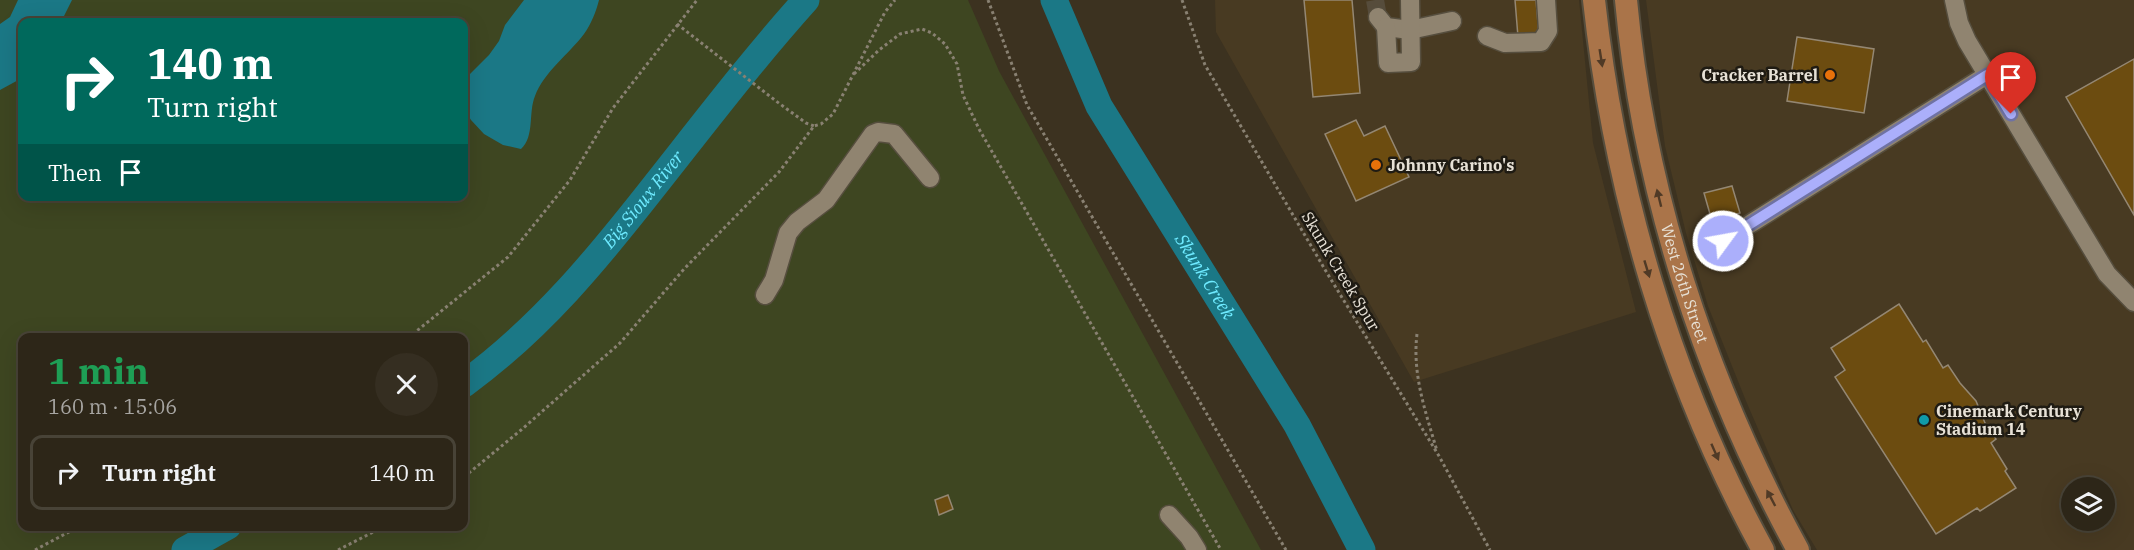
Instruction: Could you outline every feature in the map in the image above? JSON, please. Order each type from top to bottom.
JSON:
[{"type":"main road","name":"West 26th Street","points":[[1594,0],[1609,111],[1624,181],[1658,304],[1694,403],[1737,501],[1763,550]]},
{"type":"main road","name":"West 26th Street","points":[[1626,0],[1638,94],[1653,175],[1687,295],[1722,392],[1765,488],[1798,550]]},
{"type":"lane","points":[[1410,0],[1410,30],[1411,62],[1388,63],[1382,22],[1410,30],[1452,21]]},
{"type":"lane","points":[[1487,36],[1504,43],[1541,42],[1548,32],[1546,0]]},
{"type":"lane","points":[[1954,0],[1959,23],[1987,75],[2107,274],[2134,302]]},
{"type":"lane","points":[[1723,241],[1987,75]]},
{"type":"lane","points":[[765,296],[774,280],[788,233],[797,222],[826,200],[873,134],[878,132],[894,134],[930,178]]},
{"type":"lane","points":[[1169,515],[1189,537],[1197,550]]},
{"type":"path","points":[[414,333],[508,257],[570,180],[613,108],[697,0]]},
{"type":"path","points":[[468,474],[620,343],[684,269],[779,172],[814,126],[821,124],[833,114],[885,12],[895,0]]},
{"type":"path","points":[[988,0],[1027,105],[1286,550]]},
{"type":"path","name":"Skunk Creek Spur","points":[[1182,0],[1191,29],[1211,75],[1439,456],[1490,550]]},
{"type":"path","points":[[677,24],[776,100],[814,126]]},
{"type":"path","points":[[854,74],[900,34],[922,29],[932,33],[945,44],[957,64],[963,95],[979,129],[1221,550]]},
{"type":"path","points":[[1418,334],[1415,349],[1418,381],[1439,456]]},
{"type":"path","points":[[35,550],[71,531]]},
{"type":"path","points":[[338,550],[375,531]]},
{"type":"shaded area","points":[[1215,0],[1579,0],[1593,143],[1636,312],[1414,382],[1216,32]]},
{"type":"shaded area","points":[[1646,0],[2134,0],[2134,550],[1817,550],[1793,510],[1746,401],[1708,306],[1686,233],[1665,146]]},
{"type":"green space","points":[[0,0],[968,0],[999,71],[1261,550],[0,550]]},
{"type":"water","points":[[18,0],[72,0],[63,18],[18,18],[18,80],[0,90],[0,24],[10,17]]},
{"type":"water","points":[[524,0],[599,0],[584,34],[539,87],[533,103],[528,138],[521,149],[503,145],[484,134],[468,115],[468,76],[489,55],[499,41],[505,25]]},
{"type":"building","points":[[1304,0],[1352,0],[1360,93],[1313,97]]},
{"type":"building","points":[[1515,0],[1536,0],[1539,35],[1518,37]]},
{"type":"building","name":"Cracker Barrel","points":[[1797,37],[1874,49],[1864,113],[1787,101]]},
{"type":"building","points":[[2134,59],[2134,215],[2066,97]]},
{"type":"building","points":[[1356,120],[1364,136],[1385,126],[1409,177],[1356,201],[1325,134]]},
{"type":"building","points":[[1732,186],[1740,213],[1712,221],[1704,193]]},
{"type":"building","name":"Cinemark Century Stadium 14","points":[[1899,304],[1923,342],[1926,340],[1943,368],[1948,365],[1976,401],[1985,423],[1996,439],[1991,443],[2016,488],[1980,511],[1977,508],[1936,534],[1835,377],[1845,370],[1831,348]]},
{"type":"building","points":[[948,495],[953,509],[939,515],[935,500]]},
{"type":"waterway","name":"Big Sioux River","points":[[468,381],[518,340],[567,291],[806,0]]},
{"type":"waterway","name":"Skunk Creek","points":[[1054,0],[1099,106],[1297,425],[1362,550]]},
{"type":"waterway","name":"Big Sioux River","points":[[185,550],[219,531]]},
{"type":"tunnel","points":[[1375,0],[1378,17]]},
{"type":"place","name":"Cracker Barrel","points":[[1830,75]]},
{"type":"place","name":"Johnny Carino's","points":[[1376,165]]},
{"type":"place","name":"Cinemark Century Stadium 14","points":[[1924,420]]},
{"type":"route","points":[[1723,241],[1987,75],[2011,114]]}]
